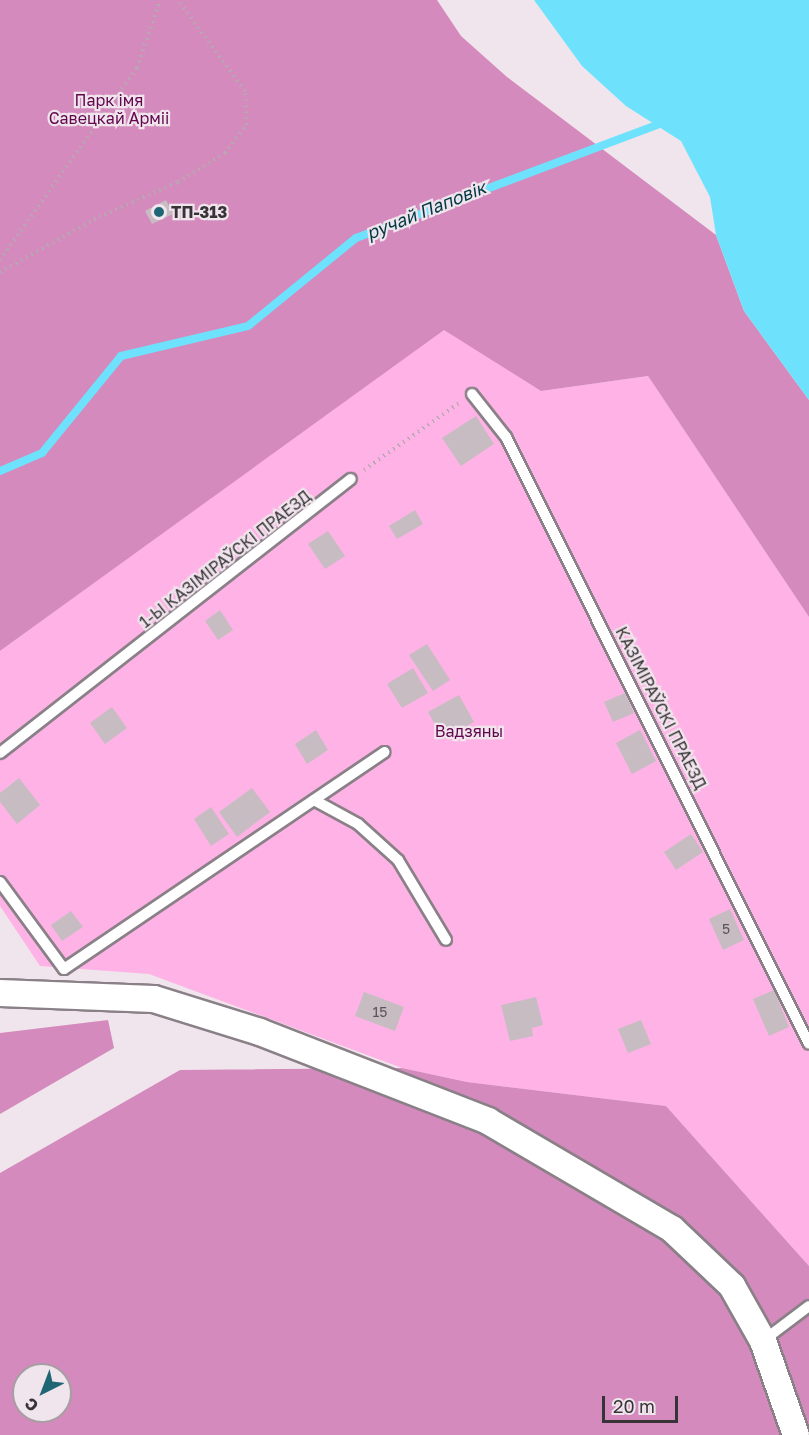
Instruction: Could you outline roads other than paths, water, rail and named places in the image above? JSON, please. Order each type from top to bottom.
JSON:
[{"type":"street","points":[[0,993],[62,981],[154,999],[261,1032],[488,1121],[672,1229],[732,1286],[763,1341],[796,1435]]},
{"type":"lane","name":"КАЗІМІРАЎСКІ ПРАЕЗД","points":[[472,394],[507,437],[809,1044]]},
{"type":"lane","name":"1-Ы КАЗІМІРАЎСКІ ПРАЕЗД","points":[[0,753],[351,479]]},
{"type":"lane","points":[[0,882],[62,981],[384,752]]},
{"type":"lane","points":[[314,800],[358,824],[398,860],[446,940]]},
{"type":"lane","points":[[763,1341],[809,1306]]},
{"type":"water","points":[[534,0],[809,0],[809,400],[744,311],[716,235],[710,197],[681,141],[626,106],[582,66]]},
{"type":"waterway","name":"ручай Паповік","points":[[0,471],[42,453],[121,356],[248,326],[356,238],[667,121]]},
{"type":"place","name":"ТП-313","points":[[159,212]]},
{"type":"park label","name":"Парк імя Савецкай Арміі","points":[[109,109]]},
{"type":"park label","name":"Вадзяны","points":[[469,731]]}]
